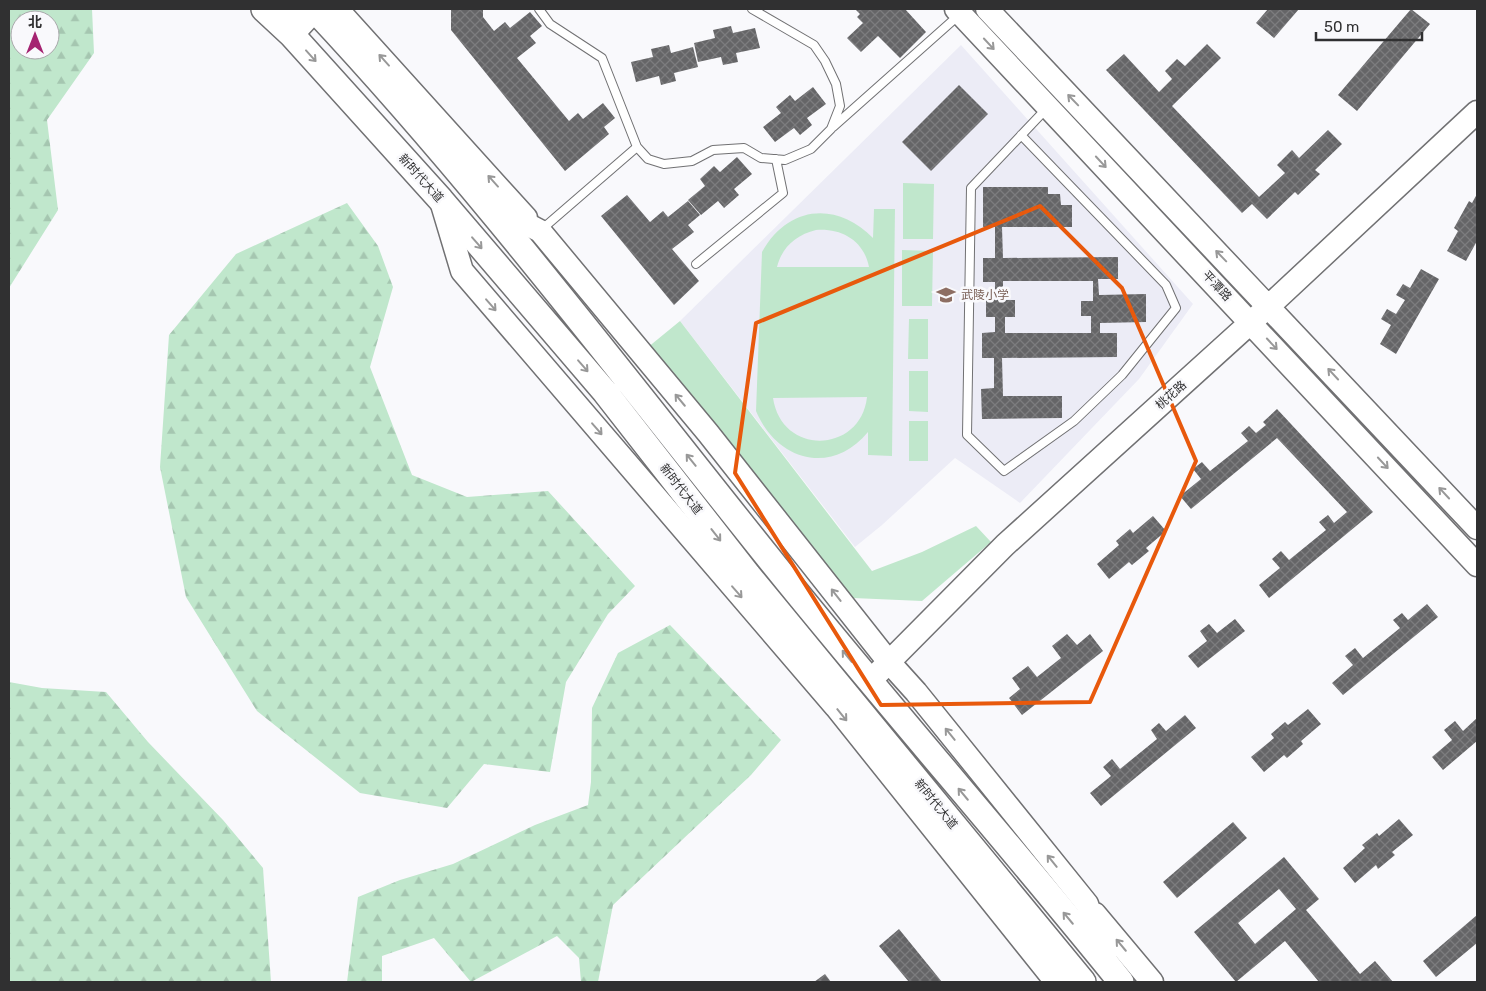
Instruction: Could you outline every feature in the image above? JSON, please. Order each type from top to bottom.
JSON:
[{"type":"main road","name":"新时代大道","points":[[301,14],[441,200],[605,392],[748,575],[1082,982]]},
{"type":"main road","name":"新时代大道","points":[[301,14],[396,99],[482,201],[870,683],[1114,973]]},
{"type":"street","name":"平潭路","points":[[986,9],[1477,528]]},
{"type":"street","name":"平潭路","points":[[958,11],[1252,322],[1477,564]]},
{"type":"street","points":[[301,14],[538,231],[708,433],[888,661],[916,692],[1152,982]]},
{"type":"street","name":"桃花路","points":[[870,683],[888,661],[1005,545],[1252,322],[1477,112]]},
{"type":"street","points":[[441,200],[462,271],[836,707],[1056,982]]},
{"type":"street","points":[[482,201],[538,231]]},
{"type":"street","points":[[708,433],[738,518]]},
{"type":"street","points":[[1087,904],[1114,973]]},
{"type":"lane","points":[[538,9],[550,24],[602,58],[637,147],[648,159],[664,164],[692,161],[712,150],[744,148],[761,158],[785,160],[811,149],[958,11]]},
{"type":"lane","points":[[752,9],[814,45],[825,61],[836,84],[840,106],[831,129]]},
{"type":"lane","points":[[1021,135],[1166,286],[1176,308],[1122,375],[1074,422],[1004,471],[968,435],[971,188],[1021,135],[1048,107]]},
{"type":"lane","points":[[538,231],[637,147]]},
{"type":"lane","points":[[696,264],[783,193],[776,159]]},
{"type":"highlighted area","points":[[1040,206],[1122,288],[1196,461],[1090,702],[881,705],[735,473],[756,323]]},
{"type":"shaded area","name":"武陵小学","points":[[961,45],[1193,304],[1139,379],[1020,503],[955,458],[882,525],[855,547],[680,321]]},
{"type":"green space","points":[[9,9],[92,9],[94,53],[47,120],[58,210],[9,288]]},
{"type":"green space","points":[[903,183],[934,184],[933,239],[903,239]]},
{"type":"green space","points":[[347,203],[378,246],[393,287],[370,367],[412,475],[467,497],[548,491],[635,586],[608,614],[566,682],[550,772],[484,764],[447,808],[360,793],[257,711],[186,597],[160,467],[169,335],[236,254]]},
{"type":"green space","points":[[874,209],[895,209],[892,456],[868,455],[868,432],[854,446],[838,454],[822,458],[806,457],[791,451],[777,442],[765,428],[756,411],[762,252],[773,236],[785,225],[799,217],[814,214],[829,214],[844,218],[859,226],[873,238]],"holes":[[[816,230],[835,231],[850,238],[862,250],[869,267],[777,267],[782,253],[791,243],[802,235]],[[867,397],[862,416],[851,429],[837,437],[821,441],[805,438],[791,431],[779,417],[773,398]]]},
{"type":"green space","points":[[902,250],[933,251],[932,306],[902,306]]},
{"type":"green space","points":[[909,319],[928,319],[928,359],[908,359]]},
{"type":"green space","points":[[680,321],[872,571],[922,552],[976,526],[991,542],[922,601],[853,598],[647,348]]},
{"type":"green space","points":[[909,371],[928,371],[928,412],[909,411]]},
{"type":"green space","points":[[909,421],[928,421],[928,461],[909,461]]},
{"type":"green space","points":[[670,625],[781,740],[751,775],[613,905],[598,982],[581,982],[579,958],[557,936],[471,982],[434,938],[382,956],[382,982],[347,982],[358,897],[400,880],[453,864],[535,825],[588,805],[591,782],[592,708],[618,653]]},
{"type":"green space","points":[[9,682],[42,688],[106,692],[148,742],[223,820],[263,868],[271,982],[9,982]]},
{"type":"building","points":[[451,9],[483,9],[483,17],[494,31],[505,22],[510,28],[530,12],[542,26],[530,36],[536,43],[517,58],[569,121],[578,113],[583,119],[603,103],[615,118],[604,127],[609,134],[565,171],[451,30]]},
{"type":"building","points":[[855,9],[905,9],[926,32],[900,58],[878,36],[861,52],[847,38],[863,23],[857,17],[860,14]]},
{"type":"building","points":[[1268,9],[1299,9],[1274,38],[1256,23]]},
{"type":"building","points":[[1411,9],[1430,24],[1357,111],[1338,95]]},
{"type":"building","points":[[731,26],[733,33],[755,28],[760,48],[736,53],[738,62],[723,65],[721,57],[698,62],[694,43],[715,38],[713,30]]},
{"type":"building","points":[[1207,44],[1221,58],[1172,106],[1259,197],[1285,173],[1277,165],[1292,150],[1299,158],[1328,130],[1342,144],[1315,170],[1320,174],[1298,195],[1295,192],[1267,219],[1252,204],[1242,213],[1106,70],[1124,54],[1159,92],[1172,79],[1165,71],[1177,59],[1185,66]]},
{"type":"building","points":[[669,45],[671,53],[693,47],[698,67],[674,73],[676,81],[661,85],[659,76],[636,82],[631,62],[653,57],[651,49]]},
{"type":"building","points":[[959,85],[988,114],[931,171],[902,142]]},
{"type":"building","points":[[813,87],[826,104],[807,118],[812,125],[800,135],[794,128],[775,142],[763,127],[781,113],[776,107],[790,95],[795,101]]},
{"type":"building","points":[[737,157],[752,174],[734,189],[739,195],[724,208],[718,201],[701,215],[688,200],[705,186],[700,179],[714,166],[720,172]]},
{"type":"building","points":[[983,187],[1048,187],[1048,194],[1060,194],[1061,205],[1072,205],[1072,227],[1002,227],[1003,258],[1118,257],[1118,279],[1098,279],[1099,295],[1146,294],[1146,322],[1100,323],[1100,333],[1117,333],[1117,357],[1002,358],[1003,396],[1062,396],[1062,418],[982,419],[981,389],[994,388],[994,358],[982,358],[982,333],[995,332],[995,317],[986,317],[986,299],[995,299],[995,282],[983,282],[983,258],[995,258],[995,227],[983,227]],"holes":[[[1003,281],[1093,281],[1093,301],[1081,301],[1081,316],[1091,316],[1091,333],[1005,333],[1005,317],[1015,317],[1015,300],[1003,300]]]},
{"type":"building","points":[[1477,194],[1477,241],[1466,261],[1447,251],[1458,231],[1454,228],[1469,201],[1472,203]]},
{"type":"building","points":[[627,195],[650,222],[663,211],[668,217],[688,201],[700,215],[688,225],[694,232],[672,249],[699,281],[674,305],[601,216]]},
{"type":"building","points":[[1421,269],[1439,279],[1396,354],[1380,344],[1391,325],[1381,319],[1387,309],[1396,314],[1405,300],[1396,295],[1403,284],[1410,288]]},
{"type":"building","points":[[1277,409],[1373,512],[1269,598],[1259,585],[1280,568],[1272,559],[1281,551],[1289,560],[1326,530],[1319,522],[1328,515],[1334,523],[1347,512],[1277,438],[1191,509],[1180,496],[1201,479],[1193,469],[1202,462],[1210,471],[1248,441],[1241,433],[1249,426],[1256,433],[1266,425],[1263,422]]},
{"type":"building","points":[[1153,516],[1166,531],[1146,548],[1149,551],[1132,565],[1129,562],[1109,579],[1097,564],[1119,545],[1116,541],[1130,529],[1133,533]]},
{"type":"building","points":[[1427,604],[1438,617],[1343,695],[1332,683],[1353,665],[1345,656],[1355,648],[1363,658],[1400,628],[1393,620],[1402,613],[1408,620]]},
{"type":"building","points":[[1235,619],[1245,631],[1198,668],[1188,656],[1207,641],[1200,631],[1209,624],[1217,633]]},
{"type":"building","points":[[1067,634],[1077,645],[1090,634],[1103,651],[1022,715],[1009,698],[1020,689],[1012,678],[1028,666],[1037,677],[1061,658],[1052,646]]},
{"type":"building","points":[[1308,709],[1321,724],[1301,741],[1303,744],[1287,758],[1284,755],[1264,772],[1251,757],[1274,738],[1271,734],[1285,722],[1288,725]]},
{"type":"building","points":[[1185,715],[1196,728],[1101,806],[1090,793],[1111,776],[1103,767],[1112,759],[1120,769],[1157,739],[1151,730],[1159,723],[1166,731]]},
{"type":"building","points":[[1477,718],[1477,741],[1443,770],[1432,757],[1452,740],[1444,730],[1455,721],[1463,731]]},
{"type":"building","points":[[1399,819],[1413,835],[1392,852],[1395,855],[1378,869],[1376,865],[1355,883],[1343,868],[1365,848],[1362,845],[1377,833],[1379,836]]},
{"type":"building","points":[[1233,822],[1247,838],[1177,898],[1163,882]]},
{"type":"building","points":[[1284,857],[1319,899],[1306,910],[1360,974],[1375,961],[1393,982],[1319,982],[1285,941],[1236,982],[1194,932]],"holes":[[[1279,889],[1296,909],[1255,944],[1238,923]]]},
{"type":"building","points":[[1477,915],[1477,943],[1436,977],[1423,961]]},
{"type":"building","points":[[899,929],[942,982],[909,982],[879,946]]},
{"type":"building","points":[[825,974],[831,982],[814,982]]},
{"type":"place","name":"武陵小学","points":[[946,295]]}]
